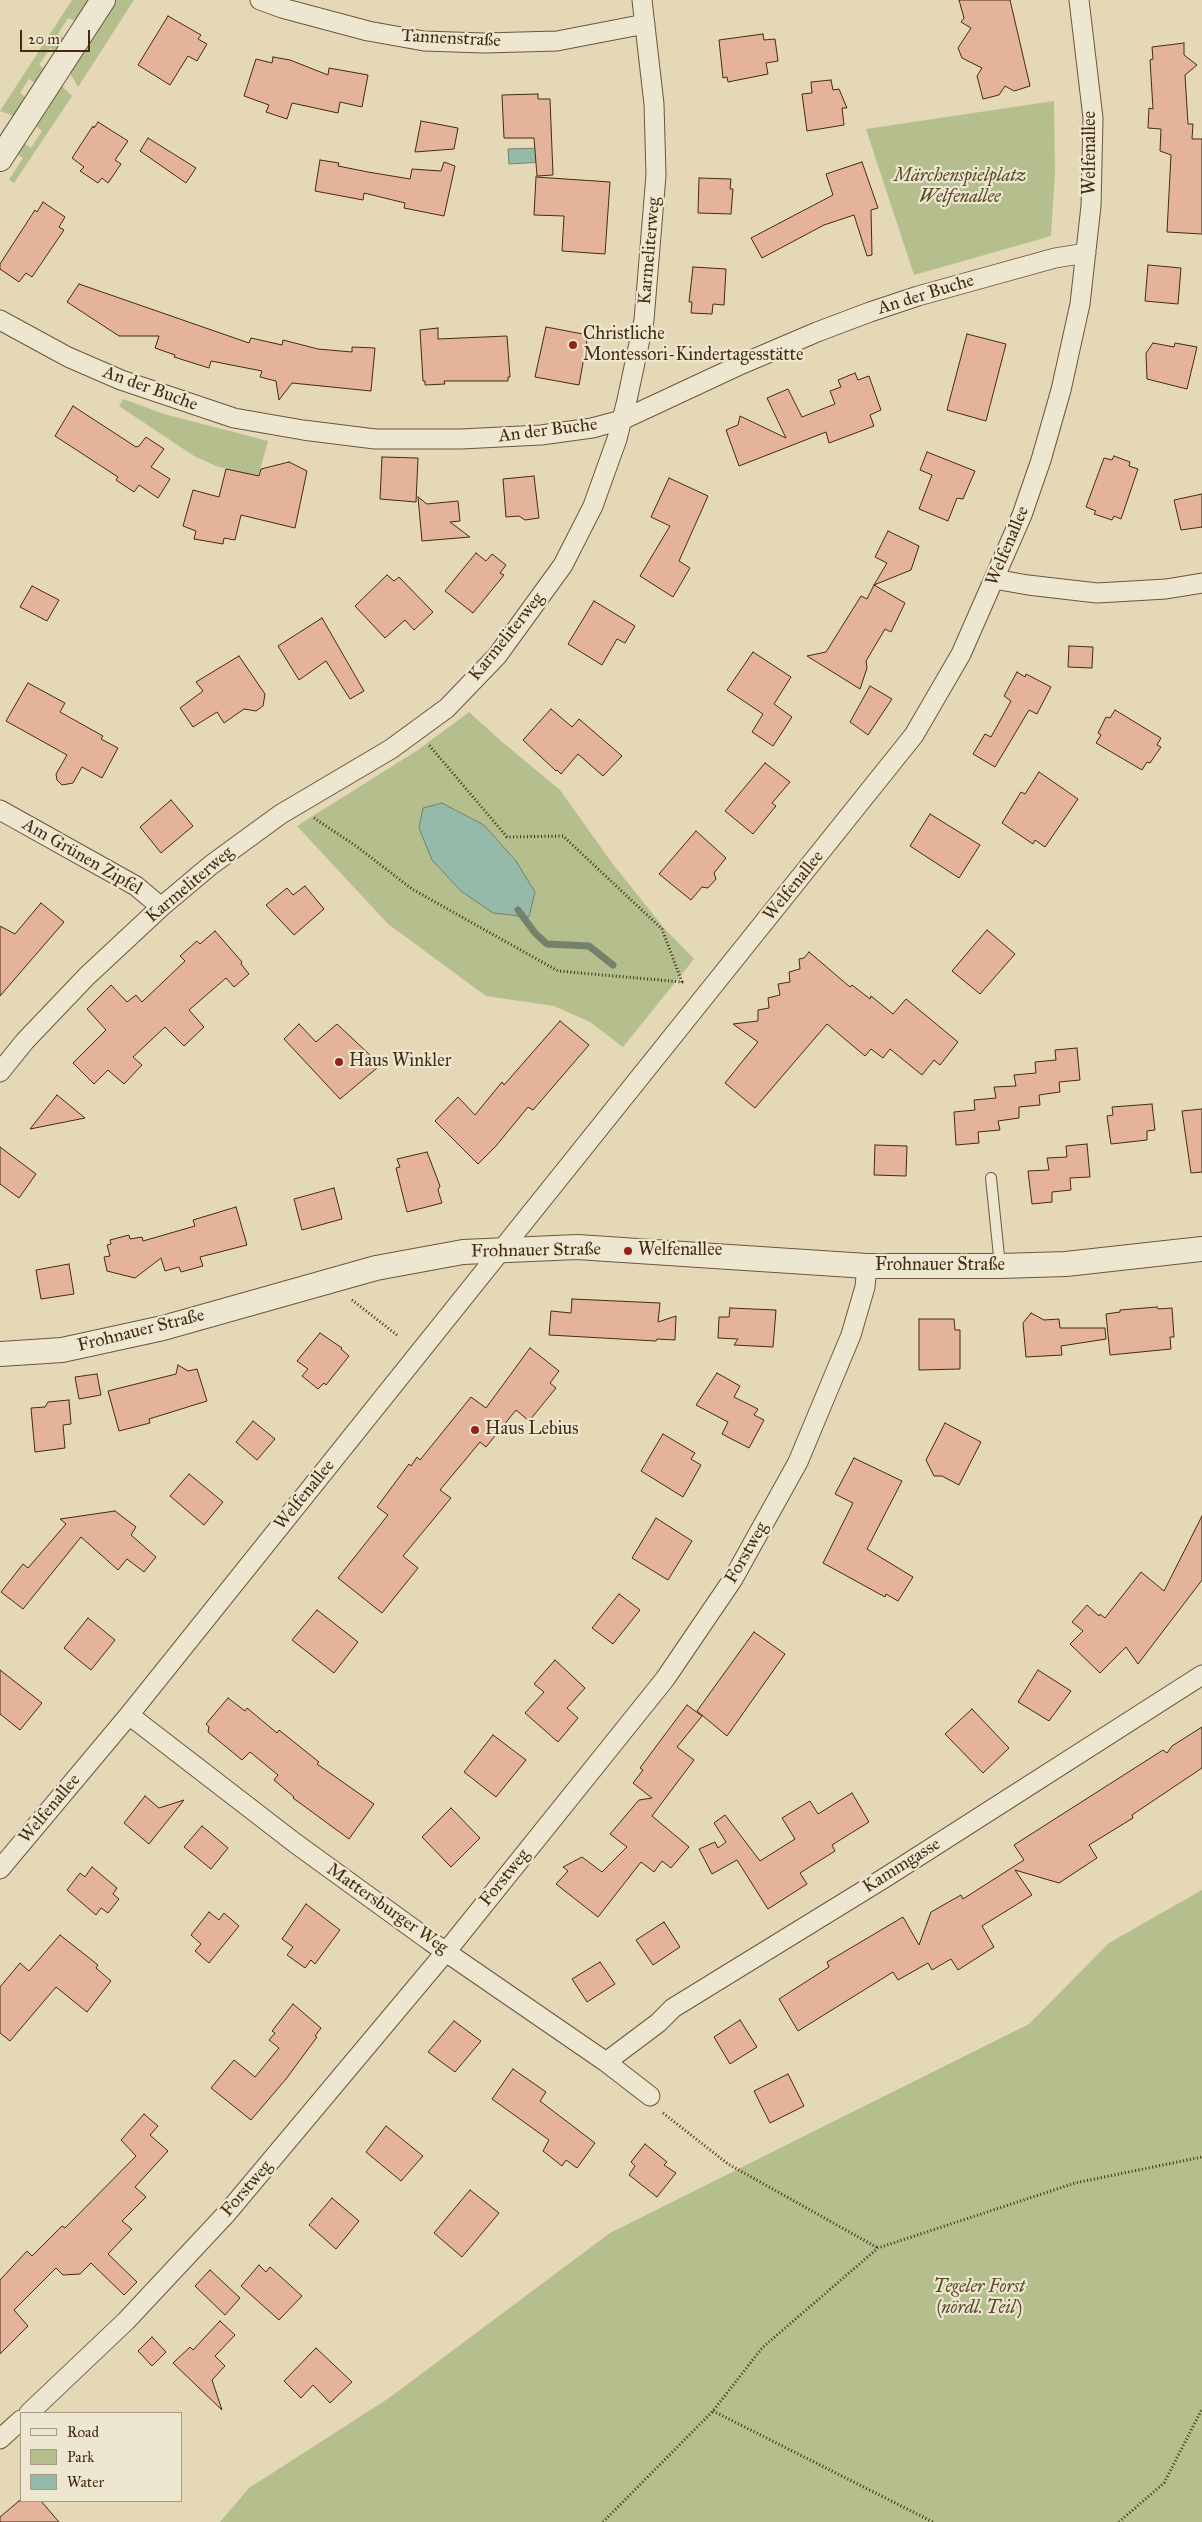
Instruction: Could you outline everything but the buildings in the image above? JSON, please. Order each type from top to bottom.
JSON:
[{"type":"street","points":[[0,158],[103,0]]},
{"type":"street","name":"Tannenstraße","points":[[260,0],[282,8],[368,31],[424,41],[484,43],[557,41],[645,24]]},
{"type":"street","name":"Karmeliterweg","points":[[0,1072],[25,1041],[87,976],[161,907],[211,865],[281,814],[391,748],[447,708],[490,662],[563,565],[593,506],[622,420],[644,320],[656,175],[654,104],[642,0]]},
{"type":"street","name":"Welfenallee","points":[[0,1869],[129,1715],[914,735],[961,654],[1022,515],[1041,460],[1061,390],[1080,304],[1091,206],[1092,118],[1079,0]]},
{"type":"street","name":"An der Buche","points":[[0,320],[68,357],[121,380],[234,418],[303,430],[375,439],[462,439],[542,435],[592,428],[622,420],[742,364],[870,312],[918,296],[1055,258],[1086,253]]},
{"type":"street","points":[[994,579],[1028,586],[1098,593],[1166,589],[1202,583]]},
{"type":"street","name":"Am Grünen Zipfel","points":[[0,810],[136,886],[161,907]]},
{"type":"street","name":"Frohnauer Straße","points":[[0,1354],[62,1350],[163,1328],[376,1268],[463,1252],[502,1248],[578,1247],[867,1266],[1066,1264],[1202,1250]]},
{"type":"street","name":"Forstweg","points":[[30,2412],[126,2321],[228,2212],[446,1951],[665,1679],[733,1579],[798,1462],[851,1335],[865,1287],[867,1266]]},
{"type":"street","name":"Kammgasse","points":[[606,2062],[658,2023],[672,2008],[886,1877],[1202,1675]]},
{"type":"street","name":"Mattersburger Weg","points":[[129,1715],[295,1843],[606,2062],[654,2102]]},
{"type":"street","points":[[0,2439],[20,2421]]},
{"type":"lane","points":[[991,1178],[1000,1266]]},
{"type":"path","points":[[307,814],[356,846],[412,888],[558,971],[682,982],[662,929],[563,836],[508,837],[426,740]]},
{"type":"path","points":[[346,1295],[397,1335]]},
{"type":"path","points":[[654,2102],[728,2164],[878,2248]]},
{"type":"path","points":[[603,2522],[713,2411],[762,2348],[878,2248],[1075,2183],[1202,2158]]},
{"type":"path","points":[[1120,2522],[1164,2483],[1202,2409]]},
{"type":"path","points":[[713,2411],[933,2522]]},
{"type":"green space","points":[[72,0],[89,0],[75,21],[68,18],[58,34],[64,39],[56,52],[50,48],[39,65],[45,69],[35,83],[29,79],[20,93],[26,98],[14,116],[0,111]]},
{"type":"green space","points":[[117,0],[134,0],[78,87],[70,73]]},
{"type":"green space","points":[[62,86],[72,96],[14,183],[9,180],[23,158],[17,154],[24,143],[31,148],[42,131],[36,126]]},
{"type":"green space","name":"Märchenspielplatz Welfenallee","points":[[1054,101],[1055,173],[1051,236],[914,275],[866,129]]},
{"type":"green space","points":[[123,399],[164,414],[268,441],[258,477],[216,466],[194,456],[119,406]]},
{"type":"green space","points":[[469,712],[560,790],[612,863],[664,928],[694,959],[623,1047],[590,1022],[554,1006],[486,996],[388,924],[297,826],[418,750]]},
{"type":"green space","name":"Tegeler Forst (nördl. Teil)","points":[[1202,1890],[1202,2522],[220,2522],[249,2488],[389,2398],[610,2233],[1029,2024],[1109,1943]]},
{"type":"water","points":[[542,148],[543,162],[509,164],[508,149]]},
{"type":"water","points":[[442,803],[484,825],[516,861],[535,892],[529,917],[493,913],[461,891],[432,860],[419,828],[423,808]]},
{"type":"waterway","points":[[518,910],[535,933],[547,944],[589,946],[613,965]]},
{"type":"place","name":"Christliche Montessori-Kindertagesstätte","points":[[573,345]]},
{"type":"place","name":"Haus Winkler","points":[[339,1062]]},
{"type":"place","name":"Welfenallee","points":[[628,1251]]},
{"type":"place","name":"Haus Lebius","points":[[475,1430]]}]
